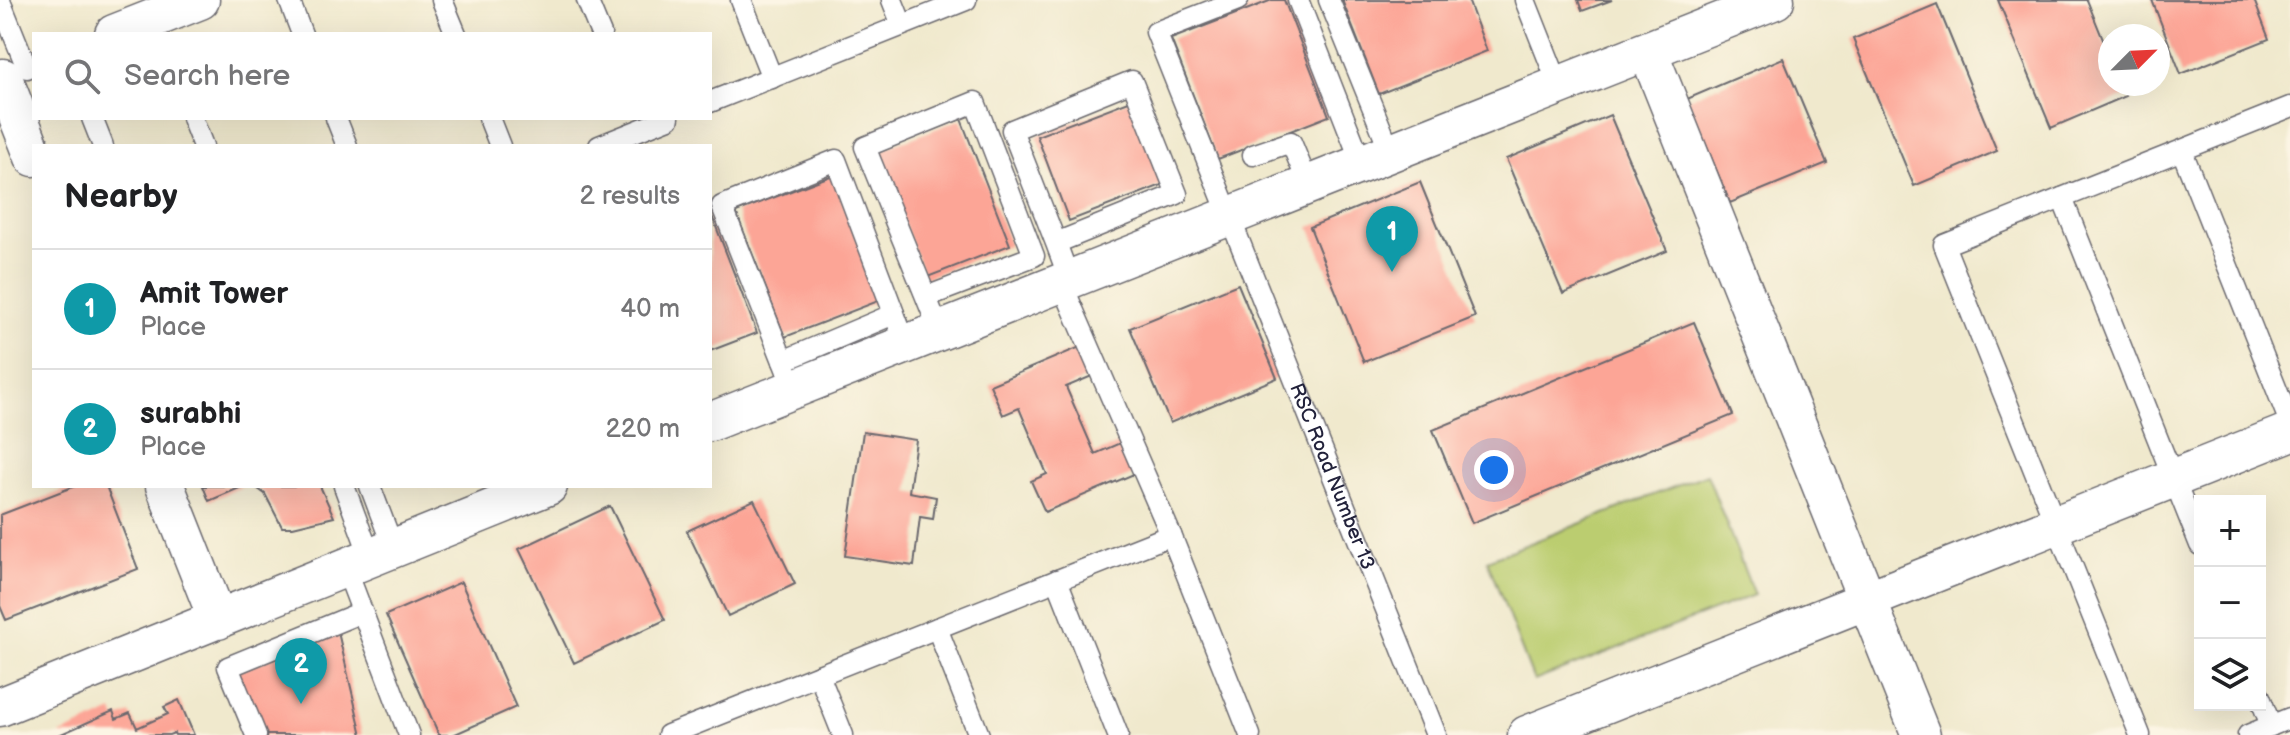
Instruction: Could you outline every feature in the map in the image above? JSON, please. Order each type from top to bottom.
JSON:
[{"type":"street","points":[[119,32],[200,0]]},
{"type":"street","points":[[712,421],[787,381],[917,322],[1066,282],[1775,0]]},
{"type":"street","points":[[1648,51],[1921,735]]},
{"type":"street","points":[[16,73],[32,148]]},
{"type":"street","points":[[1527,735],[2290,432]]},
{"type":"street","points":[[166,488],[218,620]]},
{"type":"street","points":[[0,707],[529,490]]},
{"type":"lane","points":[[289,0],[301,32]]},
{"type":"lane","points":[[442,0],[455,32]]},
{"type":"lane","points":[[587,0],[600,32]]},
{"type":"lane","points":[[741,0],[772,78]]},
{"type":"lane","points":[[892,0],[902,25]]},
{"type":"lane","points":[[712,101],[966,0]]},
{"type":"lane","name":"RSC Road Number 13","points":[[1238,0],[1156,32],[1436,735]]},
{"type":"lane","points":[[1298,0],[1377,158]]},
{"type":"lane","points":[[1329,0],[1377,158]]},
{"type":"lane","points":[[1525,0],[1559,86]]},
{"type":"lane","points":[[0,1],[16,73]]},
{"type":"lane","points":[[1056,243],[1177,194],[1132,81],[1012,130],[1056,243],[1066,282],[1250,735]]},
{"type":"lane","points":[[975,102],[1034,256],[917,322],[865,147],[975,102]]},
{"type":"lane","points":[[2140,735],[1944,245],[2290,107]]},
{"type":"lane","points":[[93,120],[102,144]]},
{"type":"lane","points":[[193,120],[202,144]]},
{"type":"lane","points":[[337,120],[346,144]]},
{"type":"lane","points":[[490,120],[499,144]]},
{"type":"lane","points":[[602,144],[637,124],[658,120]]},
{"type":"lane","points":[[1253,155],[1291,142],[1309,186]]},
{"type":"lane","points":[[2182,151],[2290,423]]},
{"type":"lane","points":[[787,381],[722,206],[836,160],[917,322]]},
{"type":"lane","points":[[2062,198],[2194,530]]},
{"type":"lane","points":[[712,204],[787,381]]},
{"type":"lane","points":[[345,488],[369,557]]},
{"type":"lane","points":[[370,488],[369,557],[362,612],[409,735]]},
{"type":"lane","points":[[668,735],[709,727],[819,675],[1171,535]]},
{"type":"lane","points":[[1057,580],[1118,735]]},
{"type":"lane","points":[[256,735],[228,667],[362,612]]},
{"type":"lane","points":[[937,628],[979,735]]},
{"type":"lane","points":[[819,675],[843,735]]},
{"type":"lane","points":[[2248,735],[2281,722],[2266,704]]},
{"type":"green space","points":[[1707,474],[1754,595],[1534,681],[1487,560]]},
{"type":"building","points":[[1272,0],[1284,0],[1329,116],[1218,159],[1171,39]]},
{"type":"building","points":[[1342,0],[1468,0],[1487,51],[1379,94]]},
{"type":"building","points":[[1578,0],[1612,0],[1582,11]]},
{"type":"building","points":[[1998,0],[2087,0],[2098,27],[2098,96],[2126,96],[2051,128]]},
{"type":"building","points":[[2152,0],[2254,0],[2269,39],[2181,74],[2170,46],[2170,24],[2161,24]]},
{"type":"building","points":[[1937,4],[1997,151],[1914,186],[1853,39]]},
{"type":"building","points":[[1783,58],[1827,163],[1730,203],[1687,99]]},
{"type":"building","points":[[1134,99],[1167,183],[1069,221],[1037,136]]},
{"type":"building","points":[[1610,115],[1667,251],[1563,294],[1506,159]]},
{"type":"building","points":[[961,119],[1010,245],[925,278],[876,152]]},
{"type":"building","points":[[833,175],[881,300],[785,337],[736,212]]},
{"type":"building","points":[[1420,182],[1475,317],[1364,362],[1310,227]]},
{"type":"building","points":[[712,216],[757,333],[712,350]]},
{"type":"building","points":[[1238,284],[1277,378],[1170,423],[1130,328]]},
{"type":"building","points":[[1694,322],[1733,415],[1472,523],[1433,430]]},
{"type":"building","points":[[1080,347],[1092,376],[1066,387],[1095,454],[1120,443],[1134,474],[1045,512],[1031,481],[1047,474],[1019,408],[1003,415],[990,385]]},
{"type":"building","points":[[863,432],[916,440],[909,492],[936,497],[933,519],[920,517],[914,566],[845,556]]},
{"type":"building","points":[[70,488],[107,488],[138,569],[6,620],[0,606],[0,515]]},
{"type":"building","points":[[204,488],[239,488],[209,501]]},
{"type":"building","points":[[257,488],[321,488],[334,517],[282,527],[265,494]]},
{"type":"building","points":[[754,500],[795,584],[728,616],[687,531]]},
{"type":"building","points":[[610,506],[665,620],[574,663],[519,549]]},
{"type":"building","points":[[461,582],[516,707],[453,735],[439,735],[386,615]]},
{"type":"building","points":[[338,632],[362,735],[262,735],[235,672]]},
{"type":"building","points":[[179,700],[194,735],[59,735],[113,711],[116,719],[130,713],[137,728],[168,714],[164,707]]},
{"type":"place","name":"Amit Tower","points":[[1392,272]]},
{"type":"place","name":"surabhi","points":[[301,704]]}]
